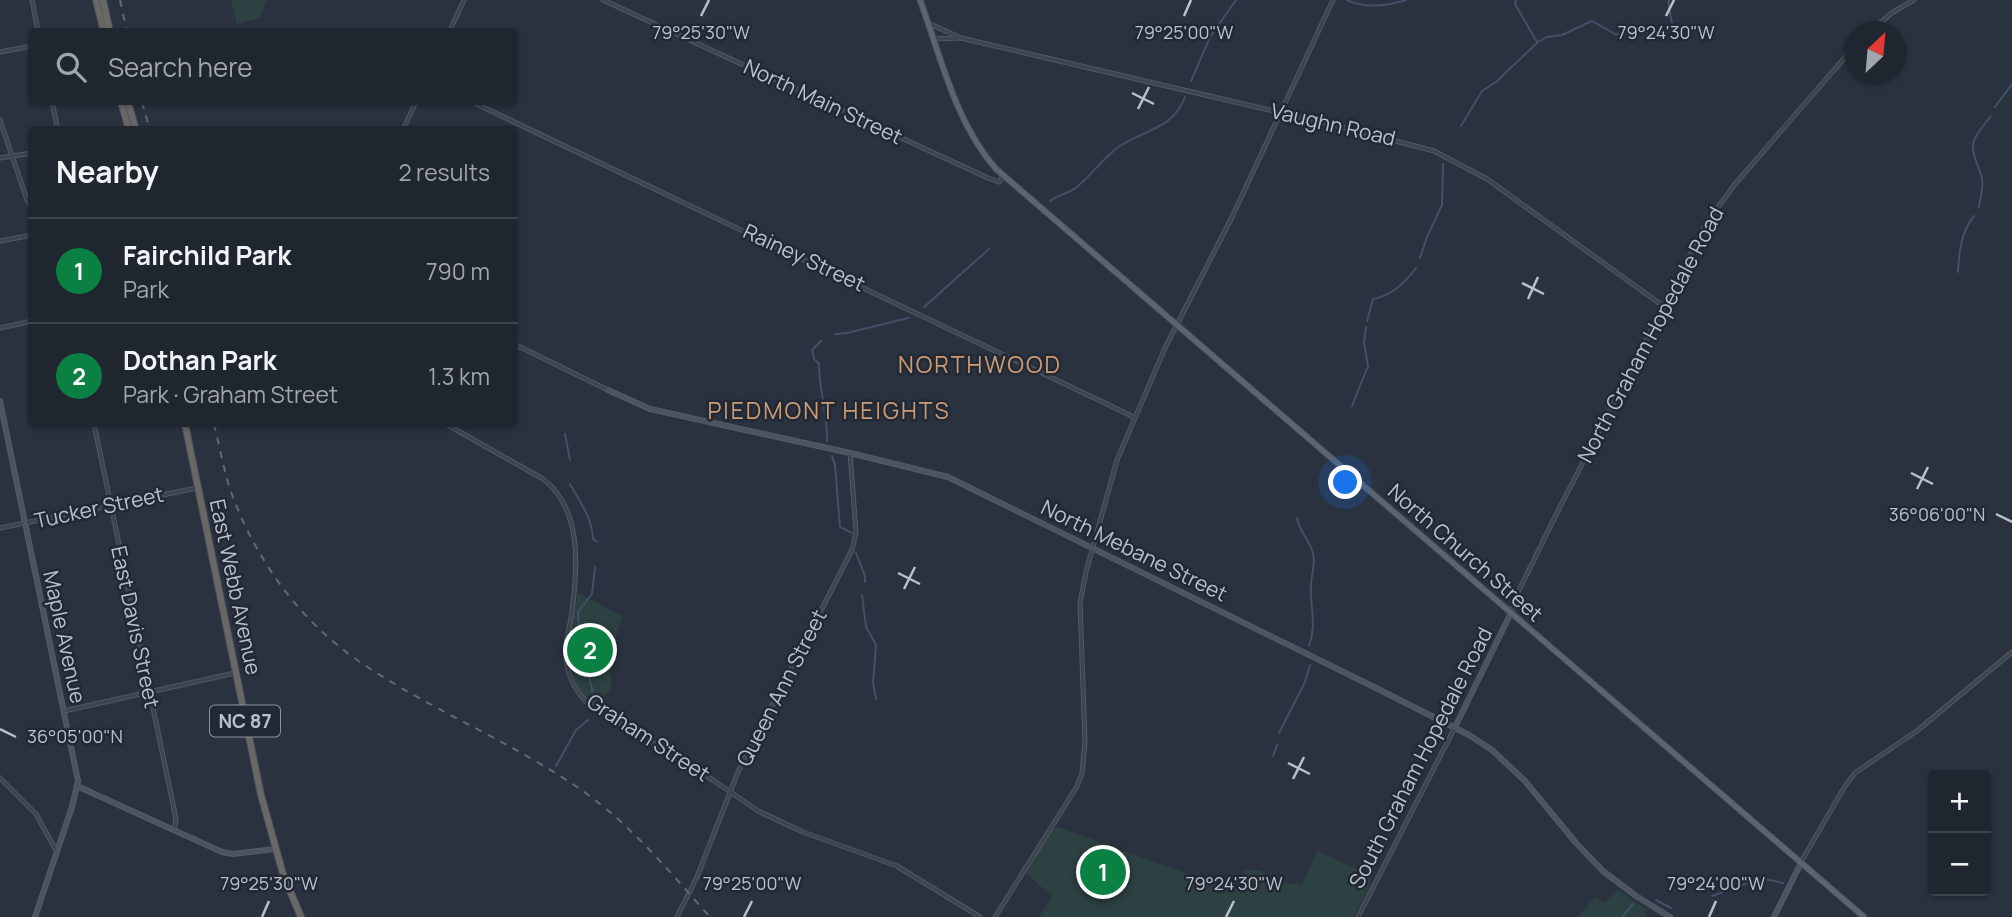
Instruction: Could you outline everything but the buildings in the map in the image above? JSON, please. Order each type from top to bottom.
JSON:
[{"type":"highway","points":[[96,0],[107,28]]},
{"type":"highway","points":[[103,0],[108,28]]},
{"type":"highway","points":[[122,105],[127,126]]},
{"type":"highway","points":[[129,105],[135,126]]},
{"type":"highway","name":"East Webb Avenue","points":[[186,427],[261,795],[276,849],[301,917]]},
{"type":"main road","name":"North Church Street","points":[[920,0],[966,126],[984,155],[1003,176],[1864,917]]},
{"type":"main road","name":"North Mebane Street","points":[[608,390],[650,409],[948,477],[1455,727],[1479,740],[1515,771],[1576,843],[1603,870],[1636,897],[1670,917]]},
{"type":"main road","name":"Maple Avenue","points":[[0,401],[77,786],[35,917]]},
{"type":"main road","name":"South Graham Hopedale Road","points":[[1455,727],[1511,613]]},
{"type":"main road","points":[[77,786],[229,853],[276,849]]},
{"type":"main road","points":[[1774,917],[1801,863]]},
{"type":"street","points":[[32,0],[37,28]]},
{"type":"street","points":[[451,28],[464,0]]},
{"type":"street","name":"North Main Street","points":[[603,0],[988,178],[999,182],[1003,176]]},
{"type":"street","points":[[995,917],[1076,788],[1082,774],[1085,742],[1080,603],[1113,474],[1135,417],[1177,325],[1282,113],[1333,0]]},
{"type":"street","points":[[1882,21],[1914,0]]},
{"type":"street","name":"Vaughn Road","points":[[928,23],[961,38],[1434,151],[1487,179],[1663,306]]},
{"type":"street","name":"Vaughn Road","points":[[934,38],[961,38]]},
{"type":"street","points":[[0,52],[28,47]]},
{"type":"street","name":"North Graham Hopedale Road","points":[[1511,613],[1561,505],[1707,222],[1720,202],[1844,59]]},
{"type":"street","points":[[53,105],[57,126]]},
{"type":"street","points":[[405,126],[415,105]]},
{"type":"street","name":"Rainey Street","points":[[478,105],[1135,417]]},
{"type":"street","points":[[0,120],[28,201]]},
{"type":"street","points":[[0,159],[28,154]]},
{"type":"street","points":[[0,241],[28,236]]},
{"type":"street","points":[[0,328],[28,322]]},
{"type":"street","name":"North Mebane Street","points":[[518,347],[608,390]]},
{"type":"street","name":"East Davis Street","points":[[95,427],[176,820],[174,830]]},
{"type":"street","name":"Graham Street","points":[[451,427],[543,479],[555,489],[564,502],[576,556],[566,659],[569,673],[580,695],[594,709],[713,780],[751,807],[803,832],[897,866],[980,917]]},
{"type":"street","name":"Queen Ann Street","points":[[677,917],[697,877],[738,772],[852,550],[856,533],[850,453]]},
{"type":"street","name":"Tucker Street","points":[[0,528],[197,488]]},
{"type":"street","points":[[1801,863],[1855,773],[1918,730],[2012,652]]},
{"type":"street","points":[[64,712],[235,673]]},
{"type":"street","name":"South Graham Hopedale Road","points":[[1358,917],[1455,727]]},
{"type":"street","points":[[0,778],[36,814],[57,852]]},
{"type":"shaded area","points":[[231,0],[266,0],[260,18],[237,24]]},
{"type":"shaded area","points":[[578,593],[622,616],[612,653],[611,689],[596,705],[591,705],[581,691],[570,665],[570,638]]},
{"type":"shaded area","points":[[1058,827],[1229,889],[1237,886],[1244,869],[1261,871],[1280,883],[1302,885],[1317,851],[1371,875],[1369,888],[1353,917],[1039,917],[1052,896],[1025,873],[1052,829]]},
{"type":"shaded area","points":[[1618,890],[1646,909],[1645,917],[1578,917],[1595,897],[1604,903]]},
{"type":"waterway","points":[[1191,81],[1210,37],[1236,0]]},
{"type":"waterway","points":[[1347,0],[1376,6],[1406,0]]},
{"type":"waterway","points":[[1516,0],[1515,4],[1537,42]]},
{"type":"waterway","points":[[1461,126],[1482,91],[1496,82],[1538,42],[1547,37],[1562,35],[1592,21],[1615,34],[1624,35],[1640,30],[1657,35],[1672,27],[1669,0]]},
{"type":"waterway","points":[[1995,107],[2012,84]]},
{"type":"waterway","points":[[1050,201],[1075,188],[1117,148],[1165,123],[1180,108],[1185,97]]},
{"type":"waterway","points":[[1979,207],[1982,181],[1973,145],[1991,116]]},
{"type":"waterway","points":[[1420,258],[1442,205],[1443,164]]},
{"type":"waterway","points":[[1958,272],[1963,235],[1974,216]]},
{"type":"waterway","points":[[924,307],[989,249]]},
{"type":"waterway","points":[[1367,321],[1373,299],[1397,288],[1416,268]]},
{"type":"waterway","points":[[835,334],[908,318]]},
{"type":"waterway","points":[[1352,406],[1368,366],[1364,343],[1366,327]]},
{"type":"waterway","points":[[821,341],[812,350],[814,359],[819,364],[827,441]]},
{"type":"waterway","points":[[565,434],[570,460]]},
{"type":"waterway","points":[[832,456],[840,527],[852,533]]},
{"type":"waterway","points":[[570,484],[585,510],[593,539],[597,542]]},
{"type":"waterway","points":[[1297,518],[1314,557],[1311,586],[1313,631],[1309,646]]},
{"type":"waterway","points":[[856,553],[865,582]]},
{"type":"waterway","points":[[593,702],[592,688],[580,645],[578,612],[592,594],[595,567]]},
{"type":"waterway","points":[[862,595],[866,627],[876,645],[873,683],[876,699]]},
{"type":"waterway","points":[[1279,733],[1305,682],[1310,665]]},
{"type":"waterway","points":[[556,766],[576,730],[588,720]]},
{"type":"waterway","points":[[1273,756],[1277,745]]},
{"type":"waterway","points":[[1712,896],[1761,878],[1783,883]]},
{"type":"waterway","points":[[1656,900],[1671,908]]},
{"type":"waterway","points":[[1622,917],[1633,904]]},
{"type":"railway","points":[[120,0],[126,28]]},
{"type":"railway","points":[[143,105],[149,126]]},
{"type":"railway","points":[[215,427],[229,486],[251,537],[280,584],[317,627],[386,679],[524,754],[596,801],[648,848],[710,917]]},
{"type":"place","name":"Dothan Park","points":[[590,650]]},
{"type":"place","name":"Fairchild Park","points":[[1103,872]]},
{"type":"district","name":"NORTHWOOD","points":[[980,365]]},
{"type":"district","name":"PIEDMONT HEIGHTS","points":[[829,411]]}]
